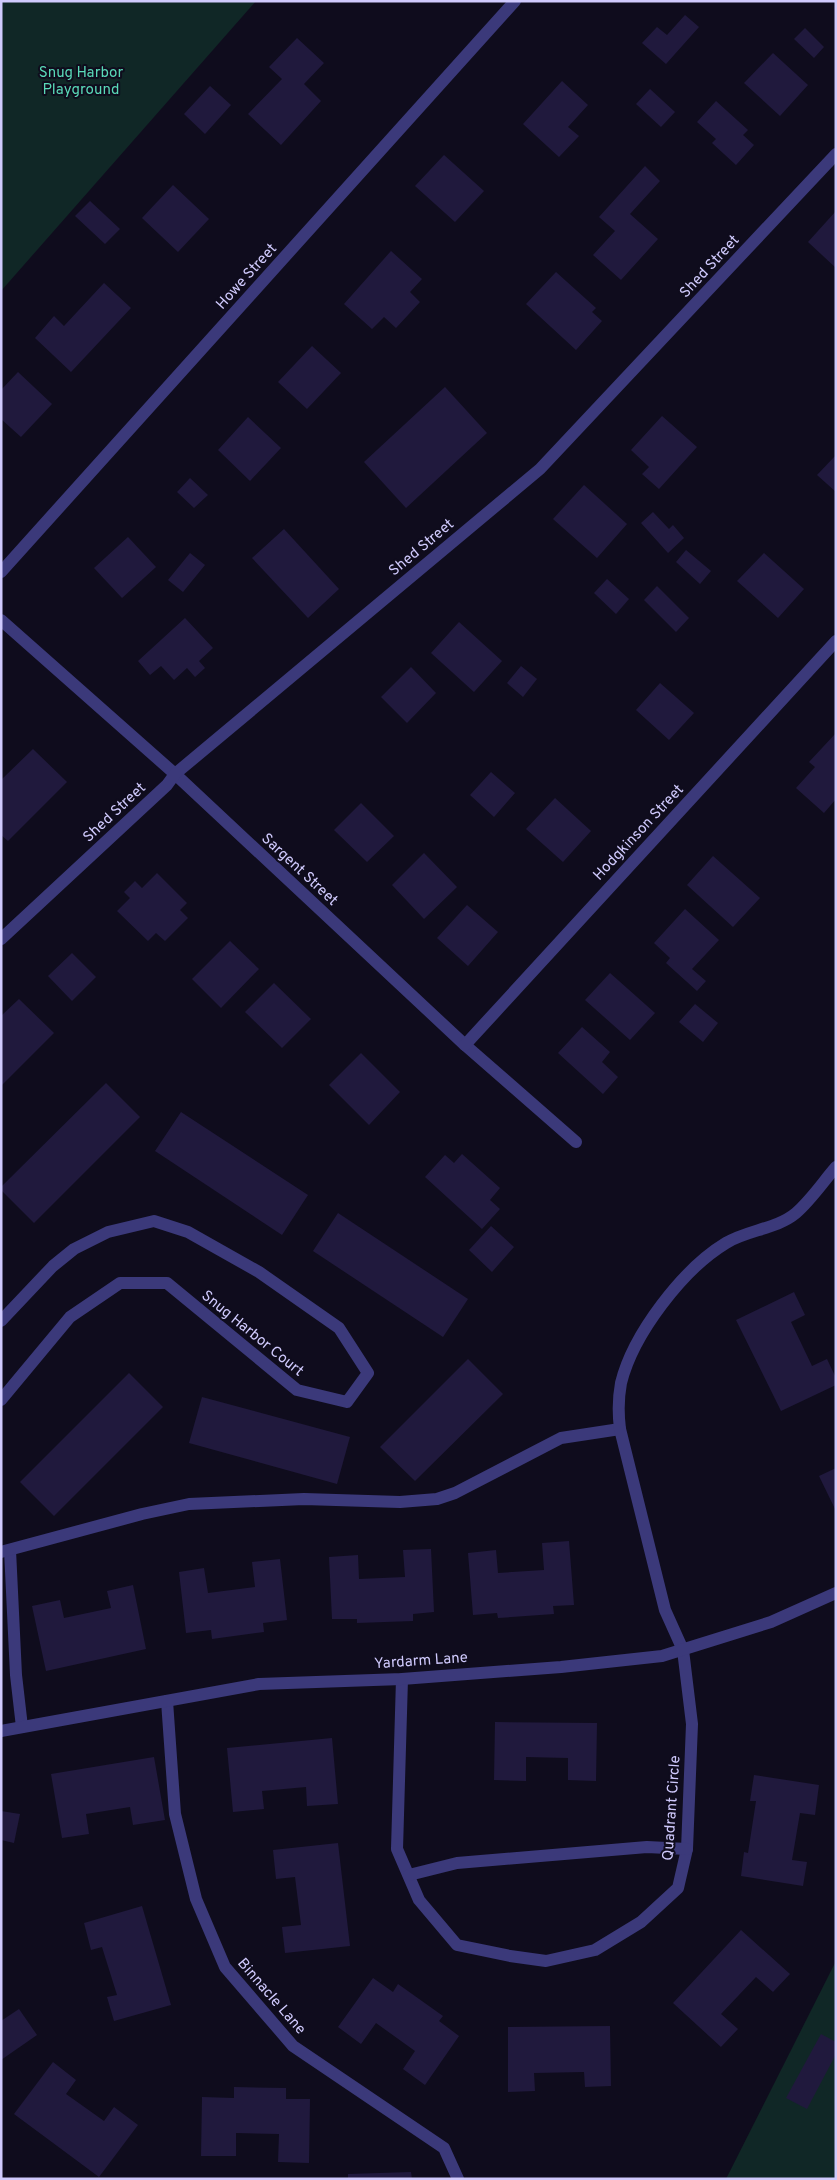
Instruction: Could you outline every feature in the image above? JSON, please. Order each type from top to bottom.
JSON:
[{"type":"street","name":"Howe Street","points":[[1,572],[515,1]]},
{"type":"street","name":"Shed Street","points":[[1,938],[159,792],[175,774],[540,469],[836,154]]},
{"type":"street","name":"Sargent Street","points":[[1,620],[175,774],[465,1046],[576,1142]]},
{"type":"street","name":"Hodgkinson Street","points":[[465,1046],[836,641]]},
{"type":"street","name":"Quadrant Circle","points":[[402,1679],[398,1849],[419,1900],[457,1945],[546,1961],[595,1950],[641,1922],[678,1888],[687,1849],[692,1724],[683,1650],[666,1610],[620,1429],[618,1407],[621,1383],[631,1355],[645,1329],[687,1273],[726,1243],[756,1229],[776,1224],[795,1213],[836,1167]]},
{"type":"street","name":"Snug Harbor Court","points":[[1,1321],[53,1266],[74,1249],[108,1232],[154,1221],[188,1232],[259,1272],[339,1328],[368,1373],[347,1402],[297,1390],[166,1283],[120,1283],[70,1317],[1,1400]]},
{"type":"street","points":[[22,1727],[6,1551],[142,1514],[189,1504],[304,1499],[400,1502],[436,1499],[455,1493],[561,1438],[620,1429]]},
{"type":"street","name":"Yardarm Lane","points":[[1,1731],[259,1684],[402,1679],[561,1667],[662,1656],[771,1622],[836,1593]]},
{"type":"street","name":"Binnacle Lane","points":[[166,1701],[175,1814],[196,1899],[225,1967],[292,2046],[444,2148],[458,2179]]},
{"type":"street","points":[[409,1875],[457,1863],[647,1846],[687,1849]]},
{"type":"green space","name":"Snug Harbor Playground","points":[[1,1],[256,1],[1,291]]},
{"type":"green space","points":[[836,1961],[836,2179],[726,2179]]},
{"type":"building","points":[[685,15],[699,27],[666,64],[642,43],[657,27],[667,35]]},
{"type":"building","points":[[805,28],[824,47],[814,58],[794,39]]},
{"type":"building","points":[[297,38],[324,63],[304,84],[321,101],[281,145],[248,114],[282,79],[269,67]]},
{"type":"building","points":[[773,53],[808,85],[780,116],[744,83]]},
{"type":"building","points":[[562,81],[588,105],[568,127],[579,136],[559,157],[523,124]]},
{"type":"building","points":[[210,86],[231,105],[205,134],[184,114]]},
{"type":"building","points":[[650,89],[675,112],[661,127],[636,104]]},
{"type":"building","points":[[716,101],[748,130],[743,135],[754,145],[736,165],[712,143],[716,139],[697,122]]},
{"type":"building","points":[[444,155],[484,191],[455,222],[415,186]]},
{"type":"building","points":[[645,166],[660,181],[630,214],[658,239],[621,280],[593,255],[615,231],[599,217]]},
{"type":"building","points":[[173,185],[209,219],[178,252],[142,218]]},
{"type":"building","points":[[90,201],[120,229],[105,244],[75,216]]},
{"type":"building","points":[[836,211],[836,268],[808,242]]},
{"type":"building","points":[[391,251],[422,279],[410,292],[420,302],[396,328],[384,317],[372,329],[344,304]]},
{"type":"building","points":[[556,272],[596,308],[592,312],[602,321],[576,350],[526,304]]},
{"type":"building","points":[[104,283],[131,308],[71,372],[35,338],[54,316],[64,326]]},
{"type":"building","points":[[312,346],[341,373],[307,409],[278,382]]},
{"type":"building","points":[[18,372],[52,404],[21,437],[1,419],[1,390]]},
{"type":"building","points":[[445,387],[487,433],[406,508],[364,462]]},
{"type":"building","points":[[662,416],[697,447],[659,489],[642,474],[649,467],[631,450]]},
{"type":"building","points":[[248,417],[281,448],[250,481],[218,450]]},
{"type":"building","points":[[836,455],[836,492],[817,475]]},
{"type":"building","points":[[190,478],[208,495],[194,508],[177,492]]},
{"type":"building","points":[[584,485],[627,524],[597,558],[553,519]]},
{"type":"building","points":[[653,512],[669,529],[673,525],[684,538],[668,553],[641,523]]},
{"type":"building","points":[[284,529],[339,589],[308,618],[252,558]]},
{"type":"building","points":[[128,537],[156,567],[122,598],[94,568]]},
{"type":"building","points":[[686,550],[711,571],[700,584],[676,562]]},
{"type":"building","points":[[190,553],[205,565],[183,592],[168,580]]},
{"type":"building","points":[[764,553],[804,589],[778,618],[737,581]]},
{"type":"building","points":[[607,579],[629,599],[616,614],[594,593]]},
{"type":"building","points":[[657,586],[689,618],[676,632],[644,600]]},
{"type":"building","points":[[185,618],[213,648],[199,661],[205,668],[195,677],[187,668],[174,680],[161,666],[150,675],[138,661]]},
{"type":"building","points":[[459,622],[502,661],[474,692],[431,653]]},
{"type":"building","points":[[521,666],[537,679],[523,697],[507,683]]},
{"type":"building","points":[[411,667],[436,693],[407,723],[381,697]]},
{"type":"building","points":[[660,683],[694,713],[669,740],[636,710]]},
{"type":"building","points":[[836,733],[836,799],[824,813],[796,788],[815,767],[809,762]]},
{"type":"building","points":[[33,749],[67,782],[8,841],[1,835],[1,780]]},
{"type":"building","points":[[491,772],[515,793],[494,817],[470,795]]},
{"type":"building","points":[[555,798],[591,831],[563,862],[526,829]]},
{"type":"building","points":[[361,803],[394,836],[367,862],[334,830]]},
{"type":"building","points":[[424,853],[457,887],[424,919],[392,885]]},
{"type":"building","points":[[713,856],[760,898],[733,927],[687,885]]},
{"type":"building","points":[[157,873],[187,903],[180,910],[188,918],[165,941],[156,933],[148,941],[117,911],[130,898],[124,892],[135,881],[142,888]]},
{"type":"building","points":[[467,905],[498,932],[468,966],[437,938]]},
{"type":"building","points":[[685,909],[719,940],[692,969],[706,981],[697,991],[666,963],[670,958],[654,943]]},
{"type":"building","points":[[230,941],[259,969],[221,1008],[192,979]]},
{"type":"building","points":[[72,953],[96,977],[72,1001],[48,976]]},
{"type":"building","points":[[610,973],[655,1013],[630,1040],[585,1000]]},
{"type":"building","points":[[274,983],[311,1019],[282,1048],[245,1012]]},
{"type":"building","points":[[19,999],[54,1033],[1,1086],[1,1016]]},
{"type":"building","points":[[695,1004],[718,1023],[703,1042],[679,1022]]},
{"type":"building","points":[[582,1027],[610,1052],[602,1062],[618,1077],[603,1094],[558,1053]]},
{"type":"building","points":[[361,1053],[400,1092],[369,1125],[329,1085]]},
{"type":"building","points":[[106,1083],[140,1117],[34,1223],[1,1190],[1,1187]]},
{"type":"building","points":[[181,1112],[308,1195],[282,1235],[155,1151]]},
{"type":"building","points":[[462,1154],[500,1188],[490,1200],[500,1209],[482,1229],[425,1177],[445,1155],[454,1163]]},
{"type":"building","points":[[338,1213],[468,1299],[443,1337],[313,1251]]},
{"type":"building","points":[[491,1226],[514,1247],[492,1272],[469,1250]]},
{"type":"building","points":[[794,1292],[805,1315],[791,1322],[812,1366],[827,1359],[836,1378],[836,1385],[781,1411],[736,1320]]},
{"type":"building","points":[[468,1359],[503,1394],[415,1481],[380,1447]]},
{"type":"building","points":[[129,1373],[163,1407],[54,1516],[20,1482]]},
{"type":"building","points":[[202,1397],[350,1437],[337,1484],[189,1443]]},
{"type":"building","points":[[836,1468],[836,1511],[819,1476]]},
{"type":"building","points":[[569,1541],[574,1605],[553,1606],[554,1614],[498,1618],[497,1613],[473,1615],[468,1553],[496,1550],[498,1573],[544,1570],[542,1543]]},
{"type":"building","points":[[431,1549],[434,1612],[413,1614],[413,1621],[357,1623],[357,1619],[332,1619],[329,1557],[358,1555],[359,1579],[405,1577],[403,1550]]},
{"type":"building","points":[[280,1559],[287,1620],[263,1623],[264,1632],[212,1639],[211,1630],[186,1633],[179,1572],[204,1568],[208,1593],[255,1587],[252,1562]]},
{"type":"building","points":[[133,1585],[146,1649],[46,1671],[32,1606],[60,1600],[64,1618],[111,1608],[107,1591]]},
{"type":"building","points":[[495,1722],[597,1723],[596,1781],[568,1780],[568,1758],[526,1757],[526,1781],[494,1780]]},
{"type":"building","points":[[332,1738],[338,1804],[307,1806],[306,1787],[262,1791],[264,1809],[233,1812],[227,1748]]},
{"type":"building","points":[[154,1757],[165,1820],[133,1825],[130,1807],[86,1814],[89,1834],[62,1838],[51,1774]]},
{"type":"building","points":[[754,1775],[819,1785],[815,1815],[800,1813],[792,1860],[807,1862],[803,1886],[741,1876],[744,1852],[748,1853],[756,1801],[750,1801]]},
{"type":"building","points":[[1,1811],[20,1814],[14,1843],[1,1840]]},
{"type":"building","points":[[338,1843],[350,1946],[285,1953],[282,1927],[301,1925],[295,1877],[276,1879],[273,1850]]},
{"type":"building","points":[[142,1906],[171,2005],[114,2021],[107,1997],[117,1995],[102,1947],[91,1950],[84,1923]]},
{"type":"building","points":[[741,1930],[790,1974],[773,1992],[756,1977],[721,2014],[738,2029],[721,2047],[673,2003]]},
{"type":"building","points":[[373,1978],[393,1992],[398,1984],[443,2016],[439,2021],[459,2036],[425,2085],[403,2069],[415,2051],[376,2023],[361,2044],[338,2027]]},
{"type":"building","points":[[19,2009],[37,2035],[1,2060],[1,2021]]},
{"type":"building","points":[[610,2026],[611,2086],[585,2087],[584,2072],[534,2073],[535,2091],[508,2092],[508,2027]]},
{"type":"building","points":[[821,2034],[836,2042],[836,2054],[807,2109],[786,2098]]},
{"type":"building","points":[[53,2062],[76,2080],[66,2094],[104,2121],[114,2107],[138,2125],[99,2177],[14,2114]]},
{"type":"building","points":[[234,2087],[286,2088],[286,2099],[310,2099],[309,2163],[278,2162],[279,2134],[236,2133],[236,2156],[201,2156],[202,2097],[234,2098]]},
{"type":"building","points":[[411,2172],[412,2179],[348,2179],[348,2174]]}]
